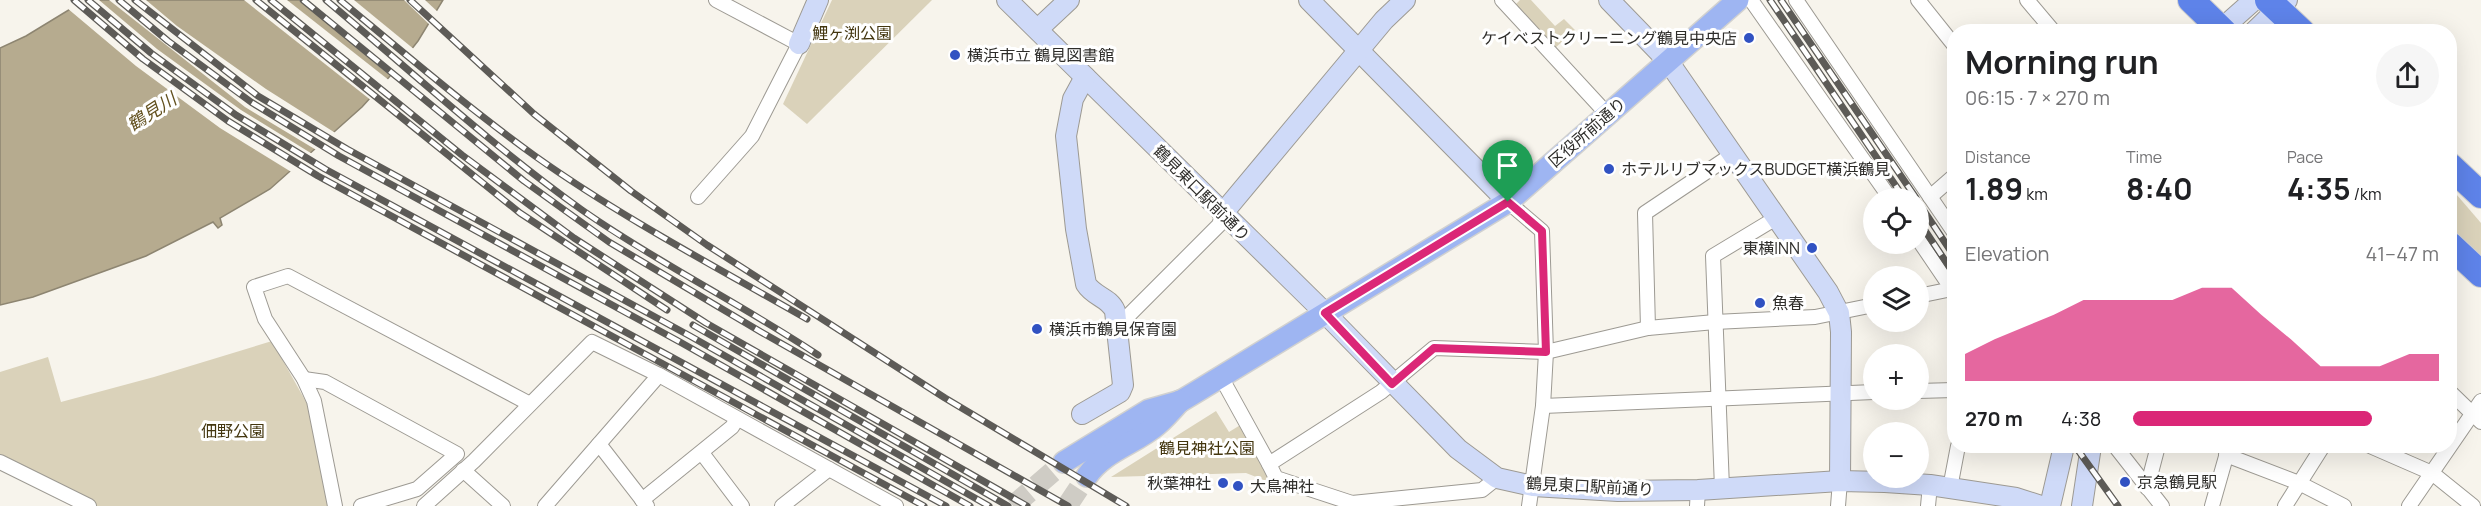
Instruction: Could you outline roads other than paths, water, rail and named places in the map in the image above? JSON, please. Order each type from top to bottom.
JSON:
[{"type":"highway","points":[[2191,0],[2215,24]]},
{"type":"highway","points":[[2278,3],[2295,24]]},
{"type":"highway","points":[[2457,173],[2481,195]]},
{"type":"highway","points":[[2457,256],[2481,274]]},
{"type":"main road","name":"区役所前通り","points":[[1087,476],[1117,449],[1156,426],[1181,401],[1508,202],[1738,0]]},
{"type":"main road","name":"区役所前通り","points":[[1064,462],[1149,410],[1181,401]]},
{"type":"street","points":[[716,0],[799,44]]},
{"type":"street","points":[[698,197],[752,136],[799,44],[818,0]]},
{"type":"street","name":"鶴見東口駅前通り","points":[[1007,0],[1325,313],[1458,449],[1497,478],[1533,486],[1698,498],[1722,488],[1840,481],[1930,485],[2016,498],[2041,506]]},
{"type":"street","points":[[1038,29],[1069,0]]},
{"type":"street","points":[[1309,0],[1508,202],[1542,231],[1546,352],[1543,406],[1529,506]]},
{"type":"street","points":[[1116,320],[1125,319],[1219,225],[1223,213],[1384,20],[1405,0]]},
{"type":"street","points":[[1502,0],[1608,115]]},
{"type":"street","points":[[1610,0],[1668,60],[1828,292],[1839,313],[1841,332],[1838,506]]},
{"type":"street","points":[[1751,0],[1883,188]]},
{"type":"street","points":[[1796,0],[1920,188]]},
{"type":"street","points":[[1918,0],[1947,36]]},
{"type":"street","points":[[2027,0],[2047,24]]},
{"type":"street","points":[[2228,24],[2254,0]]},
{"type":"street","points":[[2261,24],[2278,3]]},
{"type":"street","points":[[1083,414],[1122,389],[1113,306],[1105,298],[1090,291],[1086,284],[1072,200],[1066,128],[1076,90],[1086,77]]},
{"type":"street","points":[[1648,328],[1645,213],[1733,154]]},
{"type":"street","points":[[1929,193],[1947,181]]},
{"type":"street","points":[[1929,201],[1947,223]]},
{"type":"street","points":[[1722,488],[1713,256],[1776,219]]},
{"type":"street","points":[[1928,254],[1947,281]]},
{"type":"street","points":[[335,506],[317,412],[304,379],[265,318],[254,287],[288,276],[530,404]]},
{"type":"street","points":[[1929,294],[1947,291]]},
{"type":"street","points":[[1269,464],[1392,384],[1434,348],[1546,352],[1648,328],[1815,317],[1863,308]]},
{"type":"street","points":[[424,506],[463,471],[592,342],[659,375],[896,506]]},
{"type":"street","points":[[545,506],[659,375]]},
{"type":"street","points":[[1221,377],[1276,478],[1352,504],[1433,501],[1482,490],[1497,478]]},
{"type":"street","points":[[304,379],[325,382],[457,454],[417,489],[361,506]]},
{"type":"street","points":[[1929,391],[1947,390]]},
{"type":"street","points":[[1543,406],[1863,392]]},
{"type":"street","points":[[2457,399],[2476,418]]},
{"type":"street","points":[[2457,442],[2476,418],[2481,401]]},
{"type":"street","points":[[599,444],[645,503],[732,428],[737,419]]},
{"type":"street","points":[[702,453],[742,506]]},
{"type":"street","points":[[1950,488],[1957,453]]},
{"type":"street","points":[[2052,506],[2059,453]]},
{"type":"street","points":[[2052,506],[2068,497],[2074,489],[2090,453]]},
{"type":"street","points":[[2082,506],[2090,453]]},
{"type":"street","points":[[2120,453],[2162,506]]},
{"type":"street","points":[[2147,488],[2156,453]]},
{"type":"street","points":[[2212,506],[2227,453]]},
{"type":"street","points":[[2234,453],[2344,506]]},
{"type":"street","points":[[2286,506],[2318,453]]},
{"type":"street","points":[[2386,453],[2432,473],[2473,506]]},
{"type":"street","points":[[2409,506],[2448,453]]},
{"type":"street","points":[[0,462],[88,506]]},
{"type":"street","points":[[782,506],[829,469]]},
{"type":"street","points":[[463,471],[503,506]]},
{"type":"street","points":[[1928,506],[1930,485]]},
{"type":"water","name":"鶴見川","points":[[85,0],[443,0],[418,41],[362,107],[270,189],[220,218],[222,225],[218,228],[213,222],[146,256],[33,297],[0,305],[0,48],[26,36]]},
{"type":"tunnel","points":[[1013,506],[1064,462]]},
{"type":"tunnel","points":[[1067,506],[1087,476]]},
{"type":"railway","points":[[74,0],[143,59],[228,121],[318,176],[924,506]]},
{"type":"railway","points":[[88,0],[151,53],[236,115],[325,169],[946,506]]},
{"type":"railway","points":[[119,0],[168,41],[251,102],[339,156],[680,342],[970,506]]},
{"type":"railway","points":[[135,0],[258,96],[347,149],[690,336],[989,506]]},
{"type":"railway","points":[[256,0],[520,213],[667,310]]},
{"type":"railway","points":[[271,0],[462,155],[574,238],[706,323],[1027,506]]},
{"type":"railway","points":[[303,0],[524,181],[609,242],[761,332],[1068,506]]},
{"type":"railway","points":[[326,0],[484,134],[582,210],[640,248],[818,355]]},
{"type":"railway","points":[[340,0],[436,80],[535,156],[601,200],[669,241],[807,319]]},
{"type":"railway","points":[[410,0],[534,114],[631,191],[707,245],[945,398],[1126,506]]},
{"type":"railway","points":[[1770,0],[1897,188]]},
{"type":"railway","points":[[1781,0],[1909,188]]},
{"type":"railway","points":[[1929,218],[1947,246]]},
{"type":"railway","points":[[1929,236],[1947,264]]},
{"type":"railway","points":[[693,325],[1008,506]]},
{"type":"railway","points":[[2080,453],[2118,506]]},
{"type":"place","name":"ケイベストクリーニング鶴見中央店","points":[[1749,38]]},
{"type":"place","name":"横浜市立 鶴見図書館","points":[[955,55]]},
{"type":"place","name":"ホテルリブマックスBUDGET横浜鶴見","points":[[1609,169]]},
{"type":"place","name":"東横INN","points":[[1812,248]]},
{"type":"place","name":"魚春","points":[[1760,303]]},
{"type":"place","name":"横浜市鶴見保育園","points":[[1037,329]]},
{"type":"place","name":"京急鶴見駅","points":[[2125,482]]},
{"type":"place","name":"秋葉神社","points":[[1223,483]]},
{"type":"place","name":"大鳥神社","points":[[1238,486]]},
{"type":"park label","name":"鯉ヶ渕公園","points":[[852,33]]},
{"type":"park label","name":"佃野公園","points":[[233,431]]},
{"type":"park label","name":"鶴見神社公園","points":[[1207,448]]}]
